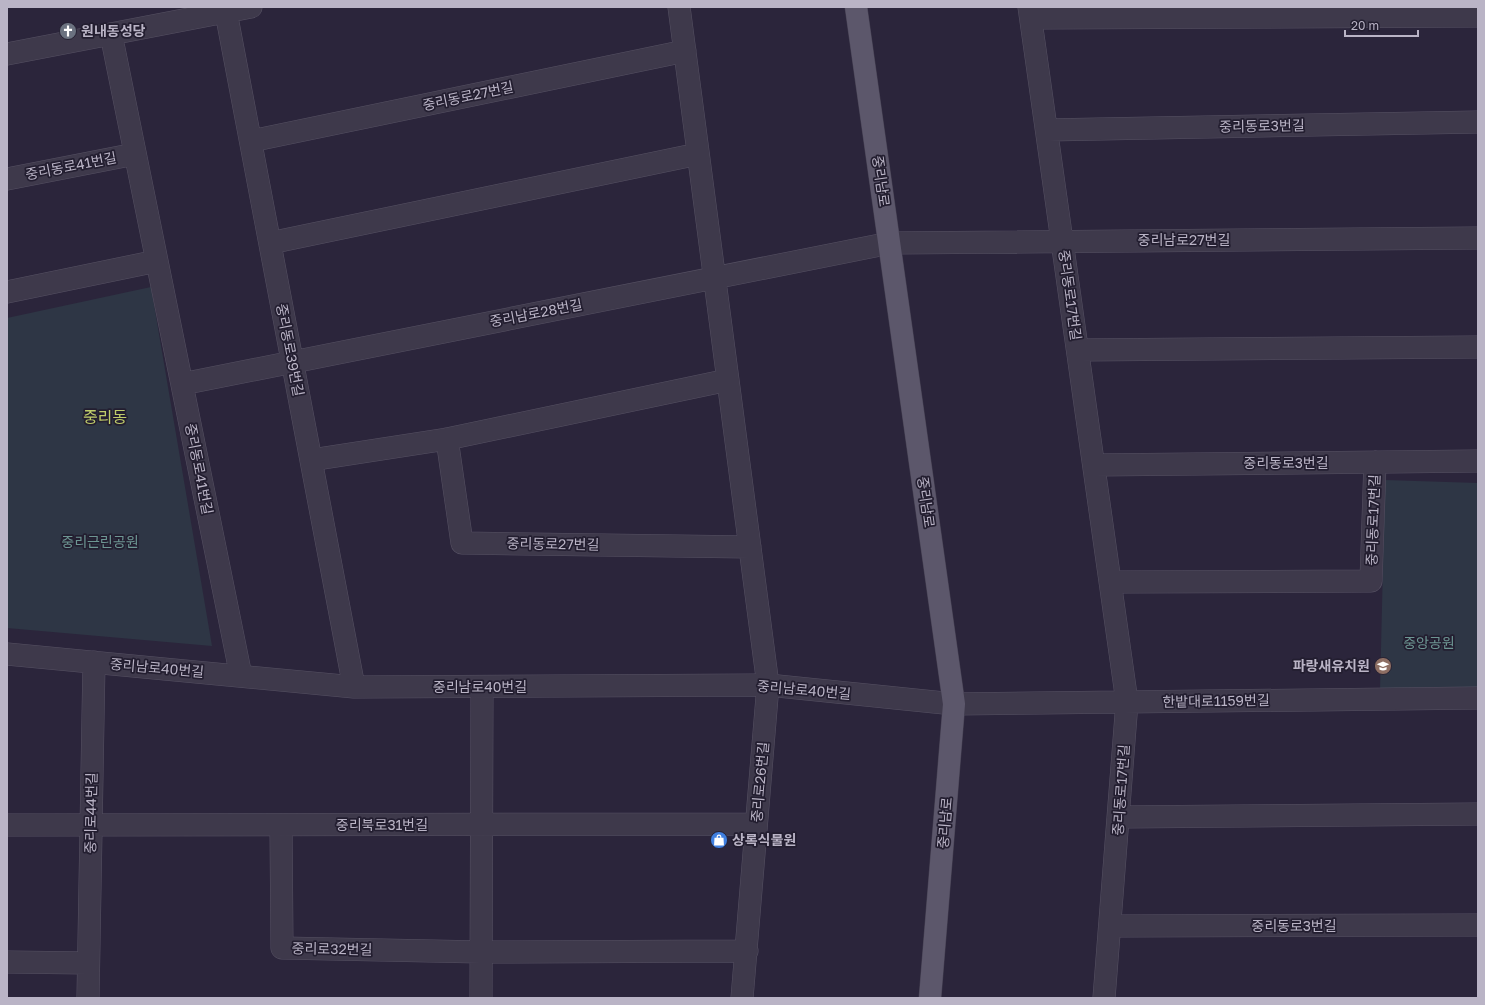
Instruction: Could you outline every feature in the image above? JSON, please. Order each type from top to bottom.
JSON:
[{"type":"main road","name":"중리남로","points":[[856,7],[954,704],[930,998]]},
{"type":"street","points":[[7,54],[111,34],[226,9],[251,7]]},
{"type":"street","points":[[679,7],[768,685]]},
{"type":"street","name":"중리동로39번길","points":[[226,9],[354,687]]},
{"type":"street","points":[[1030,13],[1478,16]]},
{"type":"street","name":"중리동로17번길","points":[[1030,13],[1128,702],[1104,998]]},
{"type":"street","name":"중리동로41번길","points":[[111,34],[241,676]]},
{"type":"street","name":"중리동로27번길","points":[[251,140],[685,51]]},
{"type":"street","name":"중리동로3번길","points":[[1047,130],[1478,122]]},
{"type":"street","name":"중리동로41번길","points":[[7,179],[135,154]]},
{"type":"street","points":[[270,243],[698,154]]},
{"type":"street","name":"중리남로27번길","points":[[890,243],[1478,238]]},
{"type":"street","name":"중리남로28번길","points":[[182,384],[890,243]]},
{"type":"street","points":[[7,292],[157,261]]},
{"type":"street","points":[[1078,350],[1478,347]]},
{"type":"street","points":[[311,460],[447,438],[728,380]]},
{"type":"street","name":"중리동로27번길","points":[[447,438],[462,543],[750,547]]},
{"type":"street","name":"중리동로3번길","points":[[1094,465],[1478,461]]},
{"type":"street","name":"중리동로17번길","points":[[1110,582],[1371,581],[1375,462]]},
{"type":"street","name":"중리남로40번길","points":[[7,654],[354,687],[768,685],[954,704]]},
{"type":"street","name":"중리로44번길","points":[[88,998],[94,662]]},
{"type":"street","name":"중리로26번길","points":[[742,998],[768,685]]},
{"type":"street","points":[[481,998],[482,686]]},
{"type":"street","name":"한밭대로1159번길","points":[[954,704],[1478,698]]},
{"type":"street","points":[[1119,817],[1478,814]]},
{"type":"street","name":"중리북로31번길","points":[[7,826],[756,824]]},
{"type":"street","name":"중리로32번길","points":[[281,825],[282,948],[481,952]]},
{"type":"street","name":"중리동로3번길","points":[[1110,926],[1478,925]]},
{"type":"street","points":[[481,952],[747,952]]},
{"type":"street","points":[[7,962],[88,963]]},
{"type":"green space","name":"중리근린공원","points":[[151,287],[212,646],[7,628],[7,318]]},
{"type":"green space","name":"중앙공원","points":[[1385,480],[1478,483],[1478,693],[1380,691]]},
{"type":"place","name":"원내동성당","points":[[68,31]]},
{"type":"place","name":"파랑새유치원","points":[[1383,666]]},
{"type":"place","name":"상록식물원","points":[[719,840]]},
{"type":"district","name":"중리동","points":[[105,417]]}]
